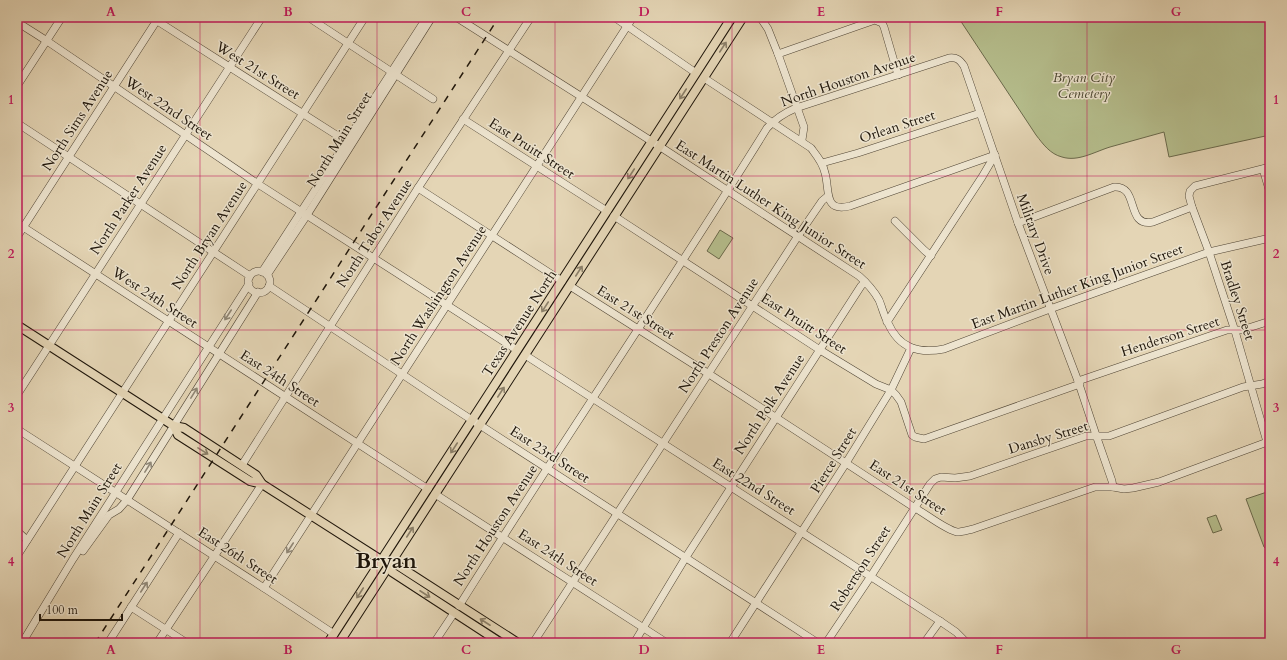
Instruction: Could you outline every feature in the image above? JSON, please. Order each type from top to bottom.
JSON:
[{"type":"main road","name":"Texas Avenue North","points":[[343,642],[385,563],[428,489],[525,355],[570,286],[659,146],[700,76],[732,17]]},
{"type":"main road","name":"Texas Avenue North","points":[[328,643],[435,494],[517,350],[652,141],[742,17]]},
{"type":"main road","points":[[17,325],[162,419],[174,426],[184,428],[242,465],[256,475],[262,484]]},
{"type":"main road","points":[[174,426],[178,436],[250,481],[262,484],[311,515],[385,563],[392,572],[518,643]]},
{"type":"main road","points":[[457,609],[501,643]]},
{"type":"street","points":[[17,86],[62,17]]},
{"type":"street","name":"North Parker Avenue","points":[[17,395],[262,17]]},
{"type":"street","points":[[308,17],[433,99]]},
{"type":"street","name":"North Bryan Avenue","points":[[17,556],[365,17]]},
{"type":"street","name":"North Main Street","points":[[265,273],[349,143],[427,17]]},
{"type":"street","name":"North Main Street","points":[[393,73],[432,17]]},
{"type":"street","name":"East Martin Luther King Junior Street","points":[[456,17],[582,96],[859,276],[874,292],[880,302],[893,334],[911,348],[921,351],[944,349],[1050,309],[1210,252],[1270,238]]},
{"type":"street","name":"North Tabor Avenue","points":[[242,465],[418,188],[531,17]]},
{"type":"street","points":[[614,17],[700,76],[802,140],[811,148],[822,163],[826,174],[828,196],[830,202],[834,206],[844,208],[995,155]]},
{"type":"street","name":"North Washington Avenue","points":[[264,588],[633,17]]},
{"type":"street","points":[[760,17],[768,29],[804,127],[802,140]]},
{"type":"street","name":"West 21st Street","points":[[156,18],[229,67],[349,143]]},
{"type":"street","name":"North Sims Avenue","points":[[17,237],[20,225],[68,157],[114,87],[156,18]]},
{"type":"street","points":[[778,54],[871,20],[878,21],[884,27],[898,75]]},
{"type":"street","name":"West 22nd Street","points":[[17,22],[258,184],[304,213]]},
{"type":"street","name":"North Houston Avenue","points":[[434,643],[637,329],[684,261],[772,122],[785,113],[796,108],[949,58],[954,57],[958,59]]},
{"type":"street","name":"Military Drive","points":[[958,59],[964,66],[1018,223],[1079,382],[1113,487]]},
{"type":"street","name":"Orlean Street","points":[[822,163],[980,113]]},
{"type":"street","name":"East Pruitt Street","points":[[464,119],[607,211]]},
{"type":"street","points":[[17,123],[250,276]]},
{"type":"street","points":[[887,322],[995,155]]},
{"type":"street","points":[[1267,168],[1270,193]]},
{"type":"street","name":"Bradley Street","points":[[1267,168],[1195,186],[1190,191],[1189,196],[1210,252],[1269,441]]},
{"type":"street","points":[[1018,223],[1114,187],[1122,188],[1126,191],[1138,218],[1144,222],[1153,222],[1192,207]]},
{"type":"street","points":[[418,188],[562,281]]},
{"type":"street","name":"North Preston Avenue","points":[[533,643],[709,374],[752,305],[822,201],[828,196]]},
{"type":"street","points":[[304,213],[373,259],[517,350]]},
{"type":"street","name":"East Pruitt Street","points":[[614,216],[820,350],[876,384],[891,390]]},
{"type":"street","points":[[895,221],[931,256]]},
{"type":"street","name":"West 24th Street","points":[[20,225],[219,354]]},
{"type":"street","points":[[256,272],[265,273],[270,281],[268,286],[264,291],[258,292],[252,290],[248,284],[250,276],[256,272]]},
{"type":"street","name":"North Polk Avenue","points":[[634,643],[686,557],[865,282]]},
{"type":"street","name":"North Main Street","points":[[68,569],[248,284]]},
{"type":"street","name":"East 23rd Street","points":[[268,286],[818,643]]},
{"type":"street","name":"East 21st Street","points":[[570,286],[709,374],[915,508],[949,529],[960,532],[973,529],[1095,487],[1113,487],[1124,489],[1159,482],[1269,441]]},
{"type":"street","name":"North Main Street","points":[[68,569],[75,562],[109,516],[119,509],[127,500],[258,292]]},
{"type":"street","name":"Henderson Street","points":[[891,390],[900,402],[912,435],[920,439],[924,439],[1227,330],[1242,330],[1270,321]]},
{"type":"street","name":"Pierce Street","points":[[730,643],[803,531],[891,390],[911,348]]},
{"type":"street","name":"East 24th Street","points":[[219,354],[428,489]]},
{"type":"street","name":"East 22nd Street","points":[[525,355],[731,488],[803,531],[940,621],[956,632],[967,643]]},
{"type":"street","name":"Dansby Street","points":[[915,508],[935,478],[960,478],[970,476],[1086,436],[1109,436],[1243,387],[1270,381]]},
{"type":"street","name":"East 26th Street","points":[[17,429],[334,634]]},
{"type":"street","points":[[157,643],[262,484]]},
{"type":"street","name":"East 24th Street","points":[[435,494],[666,643]]},
{"type":"street","name":"Robertson Street","points":[[826,643],[915,508]]},
{"type":"street","points":[[17,531],[27,540]]},
{"type":"street","points":[[108,643],[179,533]]},
{"type":"street","points":[[22,641],[68,569]]},
{"type":"street","points":[[131,607],[187,643]]},
{"type":"street","points":[[924,643],[940,621]]},
{"type":"green space","name":"Bryan City Cemetery","points":[[958,17],[1270,17],[1270,135],[1169,157],[1164,132],[1110,147],[1086,156],[1068,158],[1058,156],[1041,142]]},
{"type":"green space","points":[[720,230],[733,238],[719,259],[707,251]]},
{"type":"green space","points":[[1270,491],[1270,549],[1268,550],[1264,547],[1246,499]]},
{"type":"green space","points":[[1216,515],[1222,530],[1213,533],[1207,518]]},
{"type":"railway","points":[[95,643],[499,17]]},
{"type":"district","name":"Bryan","points":[[386,560]]}]
